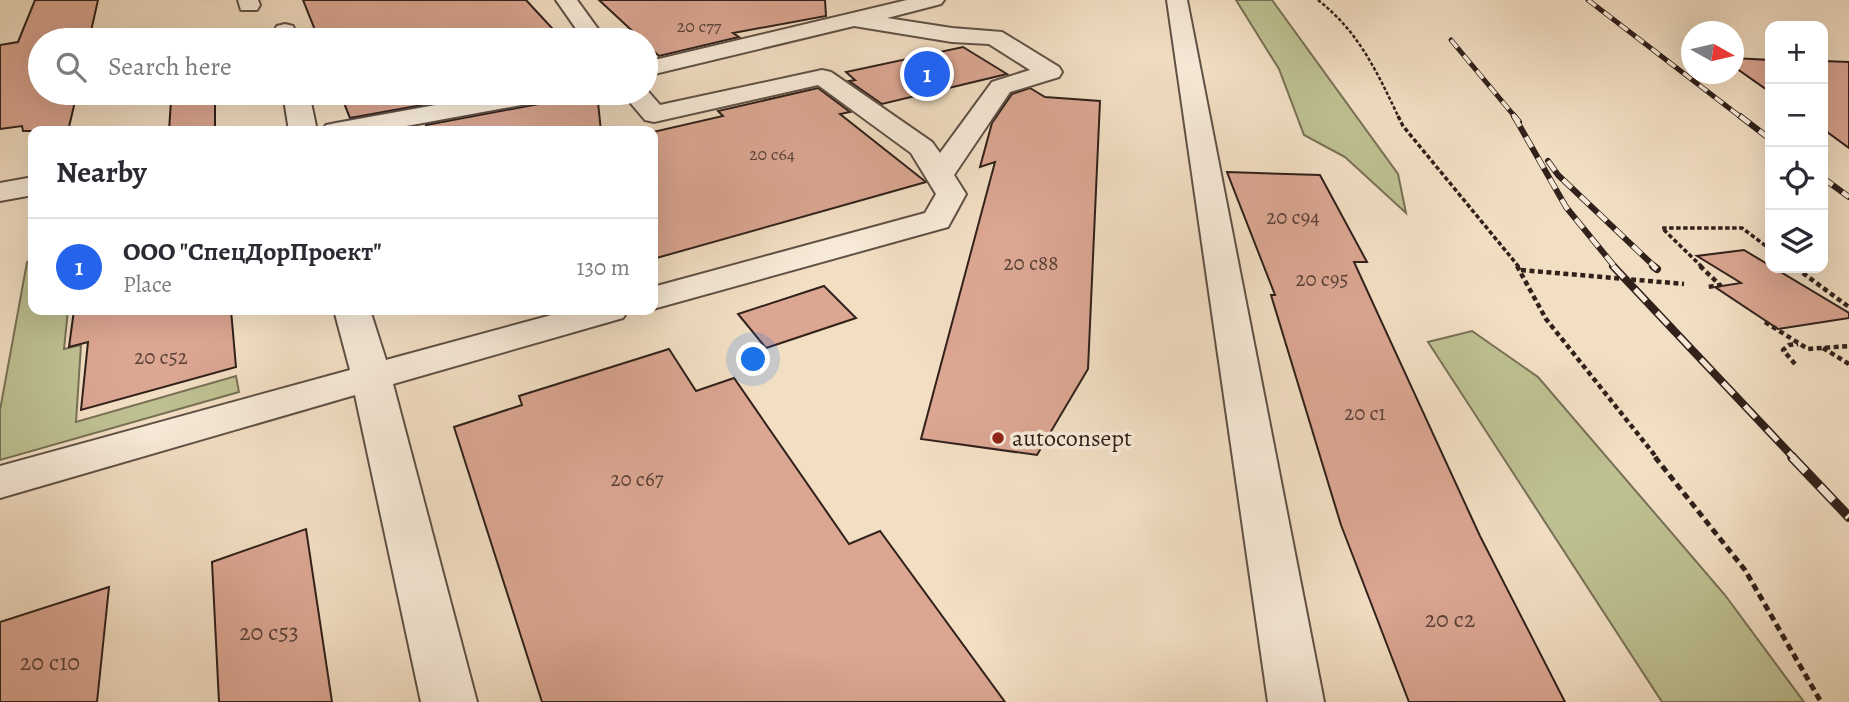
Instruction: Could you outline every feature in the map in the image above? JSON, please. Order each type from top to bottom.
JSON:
[{"type":"lane","points":[[566,0],[586,28]]},
{"type":"lane","points":[[658,66],[934,0]]},
{"type":"lane","points":[[1177,0],[1296,702]]},
{"type":"lane","points":[[853,19],[952,35],[994,37],[1049,72],[1001,87],[939,175]]},
{"type":"lane","points":[[646,105],[654,114],[822,76],[922,148],[951,194],[937,220],[658,297]]},
{"type":"lane","points":[[298,105],[302,126]]},
{"type":"lane","points":[[363,126],[477,105]]},
{"type":"lane","points":[[0,192],[28,187]]},
{"type":"lane","points":[[353,315],[371,375],[449,702]]},
{"type":"lane","points":[[0,481],[592,315]]},
{"type":"path","points":[[1318,0],[1340,17],[1373,62],[1403,126],[1521,270],[1546,319],[1745,570],[1821,702]]},
{"type":"path","points":[[1708,287],[1720,285],[1661,228],[1742,228],[1765,245]]},
{"type":"path","points":[[1521,270],[1684,284]]},
{"type":"path","points":[[1803,273],[1849,307]]},
{"type":"path","points":[[1765,322],[1808,349],[1849,346]]},
{"type":"path","points":[[1795,364],[1783,350],[1789,345],[1799,344]]},
{"type":"path","points":[[1824,348],[1849,364]]},
{"type":"green space","points":[[1236,0],[1272,0],[1398,174],[1406,213],[1345,157],[1304,135],[1279,69]]},
{"type":"green space","points":[[27,262],[28,315],[67,315],[64,349],[81,345],[76,422],[236,376],[239,392],[0,460],[0,410]]},
{"type":"green space","points":[[1472,331],[1538,377],[1725,595],[1804,702],[1662,702],[1428,342]]},
{"type":"building","points":[[35,0],[98,0],[92,28],[28,28],[28,105],[74,105],[69,126],[28,126],[28,131],[23,131],[22,126],[0,129],[0,45],[18,42]]},
{"type":"building","points":[[303,0],[526,0],[552,28],[314,28]]},
{"type":"building","points":[[599,0],[825,0],[826,16],[733,33],[739,37],[659,56],[658,28],[629,28]]},
{"type":"building","points":[[963,47],[1007,74],[882,104],[849,81],[855,80],[846,72]]},
{"type":"building","points":[[1744,59],[1765,60],[1765,88],[1744,74]]},
{"type":"building","points":[[1828,61],[1849,62],[1849,148],[1828,133]]},
{"type":"building","points":[[818,88],[850,112],[840,114],[926,182],[658,258],[658,131],[723,116],[718,111]]},
{"type":"building","points":[[1030,88],[1045,97],[1100,101],[1088,369],[1037,455],[921,439],[995,162],[980,167],[992,123],[1012,94]]},
{"type":"building","points":[[171,105],[215,105],[215,126],[169,126]]},
{"type":"building","points":[[345,105],[422,105],[350,118]]},
{"type":"building","points":[[533,105],[598,105],[600,126],[426,126]]},
{"type":"building","points":[[1227,172],[1320,175],[1367,262],[1354,262],[1480,536],[1565,702],[1409,702],[1341,525],[1271,295],[1275,295]]},
{"type":"building","points":[[1744,250],[1765,263],[1765,273],[1782,273],[1849,313],[1849,318],[1778,329],[1715,287],[1741,283],[1697,256]]},
{"type":"building","points":[[824,286],[856,318],[766,348],[738,314]]},
{"type":"building","points":[[73,315],[231,315],[236,367],[81,410],[88,342],[69,347]]},
{"type":"building","points":[[669,349],[696,391],[734,378],[849,544],[880,531],[1005,702],[542,702],[454,427],[522,405],[519,396]]},
{"type":"building","points":[[306,529],[332,702],[219,702],[212,562]]},
{"type":"building","points":[[109,587],[97,702],[0,702],[0,622]]},
{"type":"railway","points":[[1588,0],[1742,118]]},
{"type":"railway","points":[[1451,40],[1514,115]]},
{"type":"railway","points":[[1514,116],[1519,122]]},
{"type":"railway","points":[[1514,116],[1566,207],[1615,267]]},
{"type":"railway","points":[[1740,116],[1765,135]]},
{"type":"railway","points":[[1548,161],[1558,175],[1655,267]]},
{"type":"railway","points":[[1828,182],[1849,197]]},
{"type":"railway","points":[[1613,266],[1794,458]]},
{"type":"railway","points":[[1653,266],[1657,269]]},
{"type":"railway","points":[[1792,457],[1849,517]]},
{"type":"place","name":"ООО \"СпецДорПроект\"","points":[[927,74]]},
{"type":"place","name":"autoconsept","points":[[998,438]]}]
